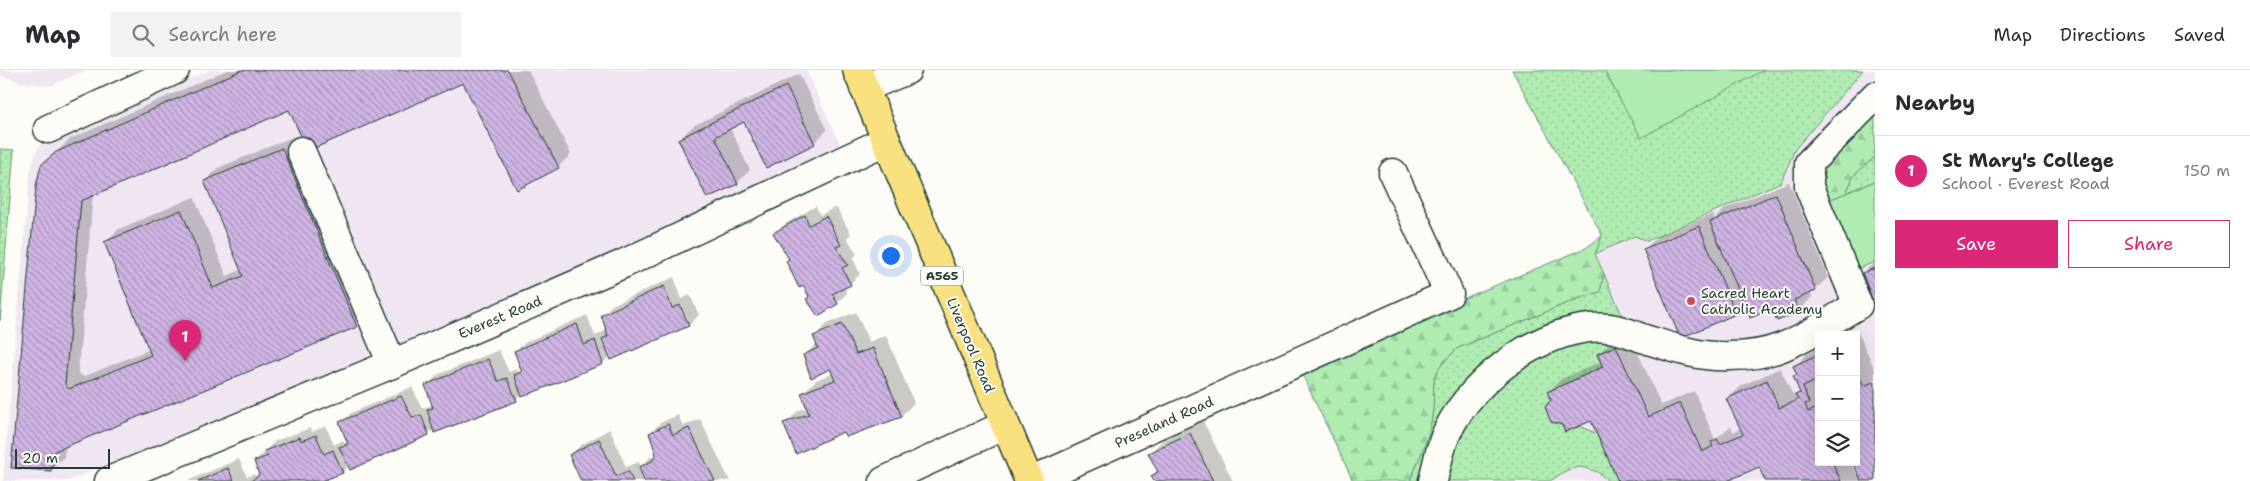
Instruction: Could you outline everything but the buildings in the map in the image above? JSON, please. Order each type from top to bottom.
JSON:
[{"type":"highway","name":"Liverpool Road","points":[[860,79],[1005,425],[1031,481]]},
{"type":"street","points":[[48,129],[175,70]]},
{"type":"street","points":[[860,79],[907,70]]},
{"type":"street","points":[[1433,481],[1448,430],[1461,411],[1494,372],[1521,353],[1544,341],[1561,334],[1588,329],[1609,328],[1686,352],[1707,356],[1729,356],[1781,348],[1858,306],[1810,187],[1809,163],[1875,96]]},
{"type":"street","name":"Everest Road","points":[[109,481],[392,364],[623,264],[885,141]]},
{"type":"street","points":[[301,151],[392,364]]},
{"type":"street","name":"Preseland Road","points":[[1031,481],[1449,294],[1393,173]]},
{"type":"street","points":[[884,481],[1005,425]]},
{"type":"shaded area","points":[[0,70],[87,70],[50,86],[20,82],[0,75]]},
{"type":"shaded area","points":[[210,70],[806,70],[840,144],[645,242],[68,481],[3,481],[30,174],[35,154],[41,144]]},
{"type":"shaded area","name":"Sacred Heart Catholic Academy","points":[[1512,70],[1875,70],[1875,481],[1353,481],[1308,389],[1584,267],[1595,254],[1602,235]]},
{"type":"green space","points":[[1512,70],[1863,70],[1795,149],[1781,182],[1647,241],[1635,236],[1595,254],[1602,235]]},
{"type":"green space","points":[[1604,70],[1764,70],[1641,138]]},
{"type":"green space","points":[[1875,110],[1875,157],[1854,175],[1846,193],[1829,200],[1822,184],[1823,162]]},
{"type":"green space","points":[[0,149],[14,150],[0,321]]},
{"type":"green space","points":[[1875,157],[1875,181],[1846,193],[1854,175]]},
{"type":"green space","points":[[1875,181],[1875,262],[1857,269],[1829,200]]},
{"type":"green space","points":[[1602,236],[1595,254],[1604,274],[1600,292],[1577,299],[1458,348],[1447,359],[1436,375],[1429,430],[1410,481],[1353,481],[1302,374],[1385,331],[1586,248]]},
{"type":"green space","points":[[1604,274],[1625,322],[1526,339],[1423,481],[1410,481],[1429,430],[1436,375],[1447,359],[1458,348],[1577,299],[1600,292]]},
{"type":"green space","points":[[1606,340],[1620,344],[1597,354],[1603,367],[1547,392],[1551,400],[1545,407],[1562,425],[1565,432],[1580,426],[1597,434],[1618,481],[1608,481],[1598,472],[1581,467],[1567,470],[1550,481],[1442,481],[1450,450],[1481,398],[1537,355],[1586,341]]},
{"type":"place","name":"Sacred Heart Catholic Academy","points":[[1691,301]]},
{"type":"place","name":"St Mary's College","points":[[185,361]]}]
